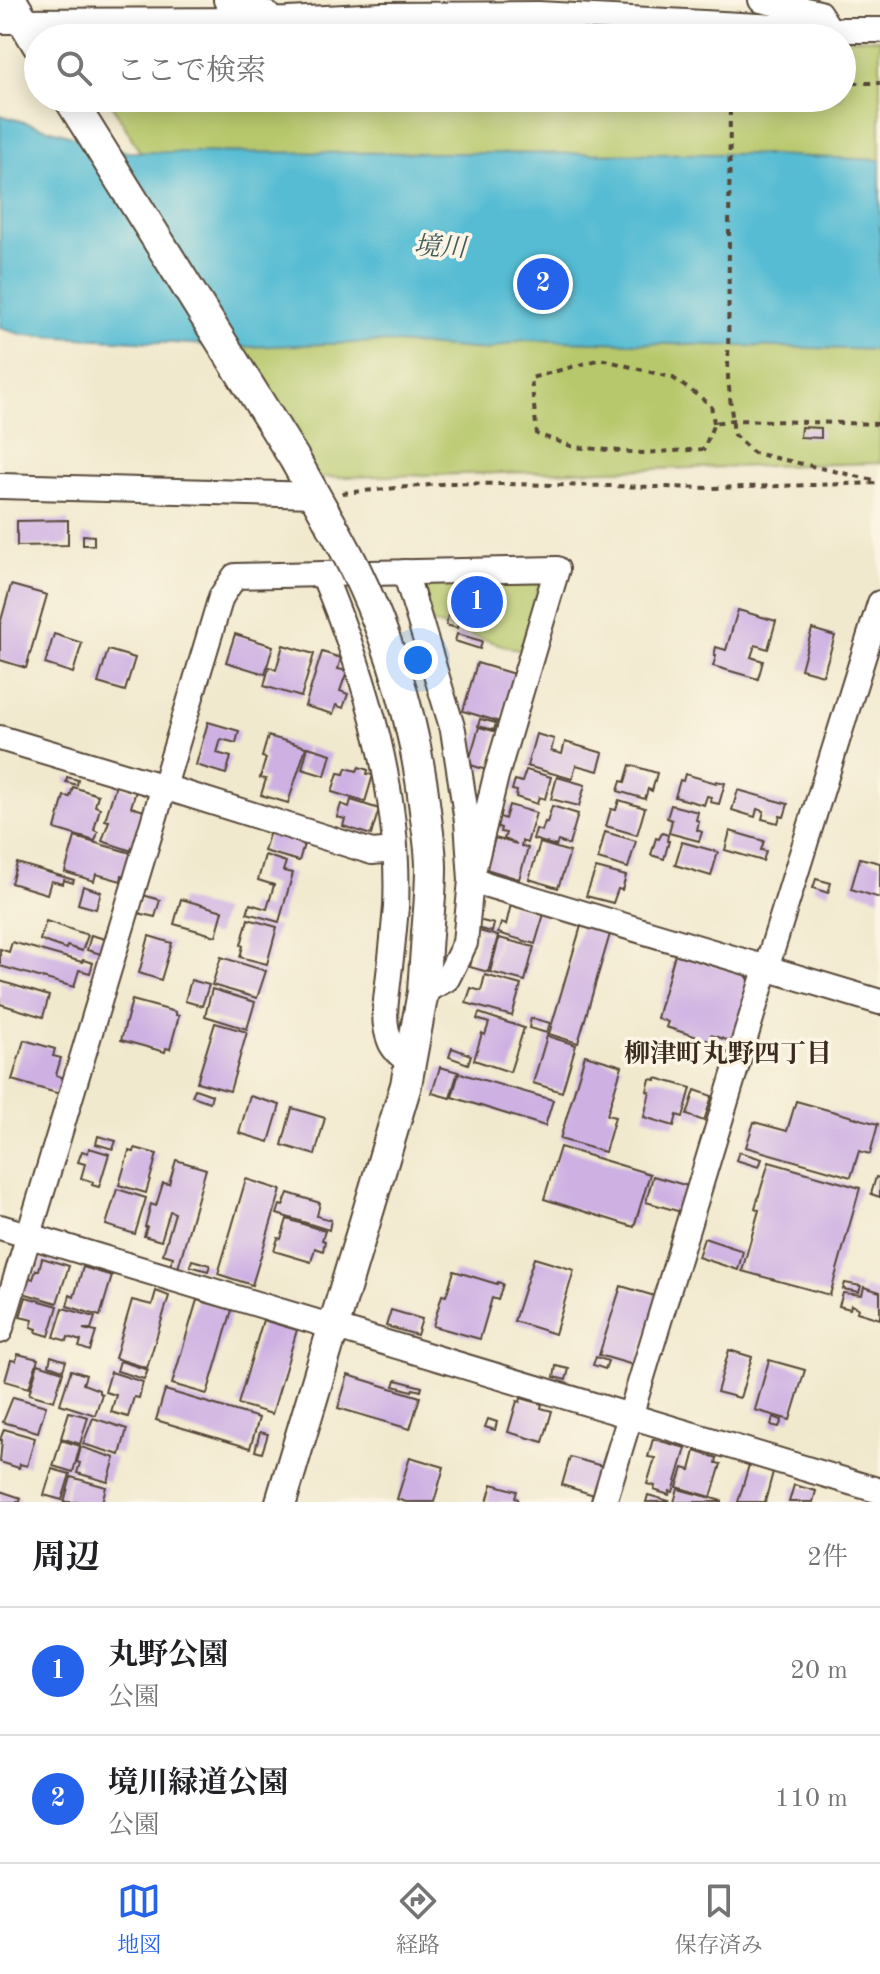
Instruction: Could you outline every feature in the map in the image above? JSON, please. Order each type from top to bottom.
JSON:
[{"type":"street","points":[[226,0],[288,20]]},
{"type":"street","points":[[425,14],[438,5],[454,0]]},
{"type":"street","points":[[761,0],[819,13],[826,24]]},
{"type":"street","points":[[18,22],[539,14],[721,24]]},
{"type":"street","points":[[856,30],[880,30]]},
{"type":"street","points":[[78,112],[294,458],[346,549],[379,624],[407,706],[423,789],[431,865],[423,992],[406,1085],[281,1502]]},
{"type":"street","points":[[0,486],[321,506]]},
{"type":"street","points":[[0,1331],[221,597],[235,576],[557,569],[496,776],[471,880],[465,943],[447,979],[423,992]]},
{"type":"street","points":[[405,572],[453,730],[467,821],[471,880]]},
{"type":"street","points":[[323,574],[364,689],[385,772],[395,850],[396,906],[384,1019],[390,1044],[410,1063]]},
{"type":"street","points":[[604,1502],[880,603]]},
{"type":"street","points":[[0,738],[372,852],[395,850]]},
{"type":"street","points":[[471,880],[880,1002]]},
{"type":"street","points":[[0,1227],[880,1491]]},
{"type":"path","points":[[856,83],[880,83]]},
{"type":"path","points":[[730,112],[728,378],[734,435],[754,453],[880,482]]},
{"type":"path","points":[[601,359],[673,378],[711,405],[714,423],[704,449],[642,453],[574,447],[537,434],[531,378],[601,359]]},
{"type":"path","points":[[714,423],[733,420],[880,424]]},
{"type":"path","points":[[321,506],[452,483],[711,488],[880,482]]},
{"type":"green space","points":[[856,38],[880,39],[880,463],[309,478],[235,352],[178,216],[116,112],[856,112]]},
{"type":"green space","points":[[540,583],[521,651],[426,621],[412,584]]},
{"type":"water","name":"境川","points":[[0,115],[127,152],[746,154],[880,160],[880,350],[522,340],[487,350],[381,342],[247,347],[24,335],[0,328]]},
{"type":"building","points":[[801,427],[821,428],[821,438],[800,437]]},
{"type":"building","points":[[68,520],[68,545],[17,546],[17,521]]},
{"type":"building","points":[[83,535],[94,536],[94,545],[83,545]]},
{"type":"building","points":[[11,585],[47,595],[26,668],[0,660],[0,624]]},
{"type":"building","points":[[738,610],[776,621],[768,649],[755,645],[751,657],[763,661],[758,679],[713,666],[716,647],[726,650]]},
{"type":"building","points":[[448,615],[460,618],[457,628],[446,625]]},
{"type":"building","points":[[812,629],[835,636],[823,675],[801,669]]},
{"type":"building","points":[[54,634],[82,643],[73,673],[45,664]]},
{"type":"building","points":[[235,634],[273,646],[265,674],[226,662]]},
{"type":"building","points":[[457,634],[482,641],[480,649],[455,641]]},
{"type":"building","points":[[283,645],[314,654],[301,697],[264,686],[269,667],[276,670]]},
{"type":"building","points":[[108,650],[135,658],[125,691],[98,683]]},
{"type":"building","points":[[322,652],[341,658],[338,669],[347,671],[340,691],[348,694],[343,708],[336,705],[333,714],[305,706]]},
{"type":"building","points":[[477,663],[514,674],[500,722],[463,711]]},
{"type":"building","points":[[480,719],[496,723],[494,730],[478,726]]},
{"type":"building","points":[[208,722],[239,731],[236,743],[221,739],[217,753],[231,757],[226,774],[196,765]]},
{"type":"building","points":[[479,727],[497,732],[486,770],[468,764]]},
{"type":"building","points":[[536,734],[554,739],[551,751],[562,754],[565,742],[603,753],[598,771],[576,765],[572,779],[527,766]]},
{"type":"building","points":[[268,736],[306,747],[288,803],[261,795],[266,779],[260,778],[266,758],[262,757]]},
{"type":"building","points":[[308,747],[331,754],[325,776],[302,769]]},
{"type":"building","points":[[630,765],[657,773],[652,791],[648,789],[645,799],[618,791],[621,781],[625,782]]},
{"type":"building","points":[[359,767],[373,775],[365,802],[332,792],[338,773],[344,774],[346,768],[357,771]]},
{"type":"building","points":[[526,770],[551,777],[545,799],[539,797],[537,804],[516,797],[517,791],[512,790],[515,780],[522,782]]},
{"type":"building","points":[[685,774],[725,783],[719,804],[710,802],[711,797],[707,796],[704,805],[675,797]]},
{"type":"building","points":[[67,777],[78,780],[77,785],[66,782]]},
{"type":"building","points":[[557,777],[585,785],[579,806],[551,799]]},
{"type":"building","points":[[116,785],[136,791],[131,807],[144,811],[132,851],[102,841]]},
{"type":"building","points":[[73,787],[98,795],[95,806],[100,808],[94,830],[98,832],[95,841],[55,829],[64,796],[70,797]]},
{"type":"building","points":[[738,790],[788,804],[784,817],[780,816],[778,823],[762,819],[764,811],[757,809],[755,817],[732,810]]},
{"type":"building","points":[[351,800],[379,809],[371,835],[343,826],[345,819],[337,817],[341,804],[349,807]]},
{"type":"building","points":[[619,800],[645,808],[637,835],[606,826],[611,809],[616,810]]},
{"type":"building","points":[[509,805],[536,813],[527,843],[522,841],[521,846],[528,848],[519,879],[486,869],[495,838],[517,844],[504,839],[506,833],[495,826],[498,816],[505,819]]},
{"type":"building","points":[[671,805],[698,812],[697,830],[702,832],[699,841],[669,833],[672,820],[667,818]]},
{"type":"building","points":[[552,806],[578,814],[569,845],[558,841],[556,846],[533,839],[536,829],[542,831],[547,823]]},
{"type":"building","points":[[270,831],[305,841],[299,861],[264,851]]},
{"type":"building","points":[[730,831],[764,841],[761,850],[766,851],[763,861],[725,850]]},
{"type":"building","points":[[605,832],[636,841],[628,868],[598,859]]},
{"type":"building","points":[[662,833],[668,835],[669,841],[664,859],[651,855],[656,838],[659,839]]},
{"type":"building","points":[[75,837],[131,853],[121,881],[96,874],[94,881],[65,872]]},
{"type":"building","points":[[682,842],[718,852],[711,876],[675,865]]},
{"type":"building","points":[[540,843],[570,852],[558,888],[529,879]]},
{"type":"building","points":[[265,855],[286,862],[283,871],[293,873],[279,922],[247,913],[250,904],[267,909],[274,885],[258,880]]},
{"type":"building","points":[[860,858],[880,863],[880,898],[851,889]]},
{"type":"building","points":[[17,863],[74,880],[73,883],[64,880],[63,884],[51,881],[47,894],[11,883]]},
{"type":"building","points":[[596,868],[626,876],[622,890],[618,889],[613,903],[586,896]]},
{"type":"building","points":[[816,879],[831,883],[828,893],[813,888]]},
{"type":"building","points":[[83,886],[101,892],[96,909],[78,904]]},
{"type":"building","points":[[143,895],[160,900],[155,917],[138,913]]},
{"type":"building","points":[[181,899],[223,911],[216,936],[174,924]]},
{"type":"building","points":[[511,904],[544,914],[535,944],[498,933],[501,923],[506,925]]},
{"type":"building","points":[[248,919],[277,927],[267,964],[240,957]]},
{"type":"building","points":[[478,920],[494,924],[492,932],[476,928]]},
{"type":"building","points":[[46,921],[88,935],[82,951],[40,940]]},
{"type":"building","points":[[581,926],[610,934],[578,1043],[549,1034]]},
{"type":"building","points":[[479,931],[498,936],[488,972],[470,967]]},
{"type":"building","points":[[91,935],[105,939],[101,954],[87,950]]},
{"type":"building","points":[[149,936],[172,943],[161,980],[139,973]]},
{"type":"building","points":[[499,938],[534,947],[525,981],[490,972]]},
{"type":"building","points":[[12,942],[93,963],[90,973],[79,970],[74,987],[0,966],[0,949],[9,952]]},
{"type":"building","points":[[675,954],[746,975],[751,983],[733,1042],[711,1035],[710,1041],[666,1027],[668,1022],[657,1018]]},
{"type":"building","points":[[221,957],[266,971],[257,998],[212,985]]},
{"type":"building","points":[[485,975],[521,985],[512,1016],[466,1003],[471,988],[481,991]]},
{"type":"building","points":[[191,980],[209,985],[202,1006],[185,1001]]},
{"type":"building","points":[[0,981],[49,996],[43,1017],[0,1004]]},
{"type":"building","points":[[212,989],[255,1002],[247,1029],[205,1016]]},
{"type":"building","points":[[132,1000],[176,1012],[179,1016],[170,1049],[166,1048],[165,1052],[121,1040]]},
{"type":"building","points":[[479,1013],[524,1028],[510,1072],[474,1060],[482,1033],[485,1035],[489,1023],[477,1019]]},
{"type":"building","points":[[531,1018],[550,1023],[547,1033],[529,1028]]},
{"type":"building","points":[[215,1023],[247,1032],[230,1091],[197,1082]]},
{"type":"building","points":[[547,1036],[576,1045],[562,1092],[533,1083]]},
{"type":"building","points":[[24,1040],[55,1049],[53,1056],[61,1058],[56,1075],[64,1078],[60,1094],[12,1080]]},
{"type":"building","points":[[452,1048],[471,1055],[468,1064],[449,1057]]},
{"type":"building","points":[[585,1055],[622,1066],[607,1115],[615,1117],[605,1152],[560,1139]]},
{"type":"building","points":[[440,1067],[458,1072],[450,1098],[432,1093]]},
{"type":"building","points":[[459,1073],[553,1100],[545,1126],[452,1097]]},
{"type":"building","points":[[650,1079],[691,1088],[683,1117],[677,1115],[674,1126],[644,1117]]},
{"type":"building","points":[[195,1089],[212,1095],[210,1102],[192,1096]]},
{"type":"building","points":[[695,1090],[712,1096],[704,1121],[687,1115]]},
{"type":"building","points":[[250,1096],[280,1105],[269,1142],[239,1133]]},
{"type":"building","points":[[796,1101],[878,1124],[870,1154],[859,1151],[851,1177],[746,1147],[754,1122],[787,1131]]},
{"type":"building","points":[[292,1108],[325,1118],[315,1155],[282,1145]]},
{"type":"building","points":[[98,1136],[116,1141],[113,1149],[96,1144]]},
{"type":"building","points":[[560,1147],[650,1174],[634,1227],[544,1199]]},
{"type":"building","points":[[89,1148],[109,1154],[99,1187],[81,1178],[85,1164],[78,1162],[82,1151],[88,1153]]},
{"type":"building","points":[[135,1148],[157,1154],[146,1193],[119,1185],[129,1151],[134,1152]]},
{"type":"building","points":[[739,1152],[762,1159],[759,1167],[736,1160]]},
{"type":"building","points":[[176,1160],[206,1169],[178,1268],[170,1266],[173,1257],[163,1254],[175,1213],[170,1211],[161,1241],[144,1236],[151,1204],[156,1206],[163,1183],[169,1184]]},
{"type":"building","points":[[769,1162],[860,1188],[830,1295],[742,1271],[759,1210],[755,1208]]},
{"type":"building","points":[[653,1176],[688,1186],[681,1212],[646,1202]]},
{"type":"building","points":[[876,1177],[880,1178],[880,1197],[871,1194]]},
{"type":"building","points":[[246,1179],[281,1190],[252,1285],[218,1274]]},
{"type":"building","points":[[117,1189],[146,1198],[135,1234],[106,1225]]},
{"type":"building","points":[[288,1193],[320,1203],[317,1216],[331,1220],[329,1230],[277,1214]]},
{"type":"building","points":[[287,1219],[325,1231],[323,1251],[315,1248],[311,1262],[274,1251]]},
{"type":"building","points":[[704,1238],[743,1251],[738,1270],[698,1257]]},
{"type":"building","points":[[42,1258],[69,1266],[57,1303],[23,1293],[28,1277],[33,1279]]},
{"type":"building","points":[[534,1258],[574,1270],[555,1334],[514,1321]]},
{"type":"building","points":[[192,1260],[210,1265],[208,1271],[190,1266]]},
{"type":"building","points":[[83,1267],[112,1276],[100,1316],[67,1306],[70,1295],[74,1297]]},
{"type":"building","points":[[454,1271],[503,1284],[498,1300],[492,1298],[480,1339],[433,1326],[442,1295],[446,1296]]},
{"type":"building","points":[[845,1283],[861,1286],[859,1292],[843,1289]]},
{"type":"building","points":[[621,1286],[658,1297],[637,1366],[599,1355]]},
{"type":"building","points":[[864,1287],[880,1292],[880,1319],[857,1312],[858,1308],[851,1305],[850,1309],[839,1306],[843,1293],[862,1295]]},
{"type":"building","points":[[156,1291],[169,1296],[147,1368],[115,1358],[132,1300],[152,1305]]},
{"type":"building","points":[[26,1297],[58,1306],[49,1336],[31,1327],[33,1320],[20,1317]]},
{"type":"building","points":[[197,1300],[232,1310],[207,1394],[172,1384]]},
{"type":"building","points":[[63,1308],[95,1317],[91,1329],[83,1329],[96,1332],[90,1351],[79,1347],[81,1341],[54,1337]]},
{"type":"building","points":[[391,1310],[422,1319],[417,1335],[386,1326]]},
{"type":"building","points":[[263,1320],[297,1330],[272,1414],[238,1404]]},
{"type":"building","points":[[729,1350],[752,1357],[740,1398],[717,1392]]},
{"type":"building","points":[[18,1354],[38,1359],[29,1388],[5,1381],[11,1360],[16,1361]]},
{"type":"building","points":[[51,1356],[66,1361],[63,1370],[49,1365]]},
{"type":"building","points":[[596,1357],[608,1361],[605,1369],[593,1365]]},
{"type":"building","points":[[769,1360],[805,1370],[790,1420],[755,1410]]},
{"type":"building","points":[[120,1361],[148,1370],[144,1379],[117,1371]]},
{"type":"building","points":[[38,1364],[63,1372],[54,1401],[29,1394]]},
{"type":"building","points":[[556,1366],[569,1369],[566,1380],[554,1377]]},
{"type":"building","points":[[71,1370],[86,1375],[83,1384],[102,1394],[95,1415],[60,1404]]},
{"type":"building","points":[[111,1372],[143,1382],[139,1398],[134,1397],[128,1417],[111,1412],[116,1395],[105,1392]]},
{"type":"building","points":[[348,1375],[420,1397],[410,1429],[338,1408]]},
{"type":"building","points":[[396,1380],[422,1387],[421,1391],[394,1386]]},
{"type":"building","points":[[165,1390],[259,1418],[250,1448],[156,1420]]},
{"type":"building","points":[[13,1397],[46,1406],[38,1432],[3,1422]]},
{"type":"building","points":[[521,1398],[542,1404],[541,1408],[552,1411],[543,1442],[508,1432],[517,1401],[520,1402]]},
{"type":"building","points":[[69,1412],[88,1417],[80,1444],[61,1438]]},
{"type":"building","points":[[773,1417],[782,1420],[779,1427],[771,1425]]},
{"type":"building","points":[[93,1418],[127,1429],[120,1455],[83,1444]]},
{"type":"building","points":[[488,1419],[497,1422],[495,1430],[485,1427]]},
{"type":"building","points":[[4,1429],[35,1438],[27,1466],[20,1464],[19,1468],[0,1462],[0,1440]]},
{"type":"building","points":[[260,1432],[268,1434],[262,1453],[255,1451]]},
{"type":"building","points":[[653,1439],[686,1448],[673,1492],[670,1491],[669,1495],[647,1484],[655,1458],[648,1457]]},
{"type":"building","points":[[61,1440],[80,1446],[73,1472],[53,1466]]},
{"type":"building","points":[[81,1447],[115,1458],[108,1482],[77,1473]]},
{"type":"building","points":[[695,1451],[717,1458],[716,1463],[721,1464],[711,1497],[677,1487],[683,1468],[690,1470]]},
{"type":"building","points":[[410,1457],[444,1467],[434,1502],[397,1499]]},
{"type":"building","points":[[570,1457],[602,1466],[594,1495],[562,1485]]},
{"type":"building","points":[[749,1465],[773,1472],[765,1502],[738,1502]]},
{"type":"building","points":[[52,1469],[70,1474],[62,1500],[44,1495]]},
{"type":"building","points":[[71,1477],[106,1487],[102,1502],[64,1502]]},
{"type":"building","points":[[492,1484],[517,1491],[515,1498],[518,1502],[487,1502]]},
{"type":"building","points":[[794,1485],[816,1491],[813,1502],[789,1502]]},
{"type":"building","points":[[678,1489],[722,1501],[722,1502],[674,1502]]},
{"type":"building","points":[[0,1491],[21,1498],[20,1502],[0,1502]]},
{"type":"building","points":[[648,1495],[669,1501],[646,1502]]},
{"type":"place","name":"境川緑道公園","points":[[543,284]]},
{"type":"place","name":"丸野公園","points":[[477,602]]},
{"type":"district","name":"柳津町丸野四丁目","points":[[728,1053]]}]
